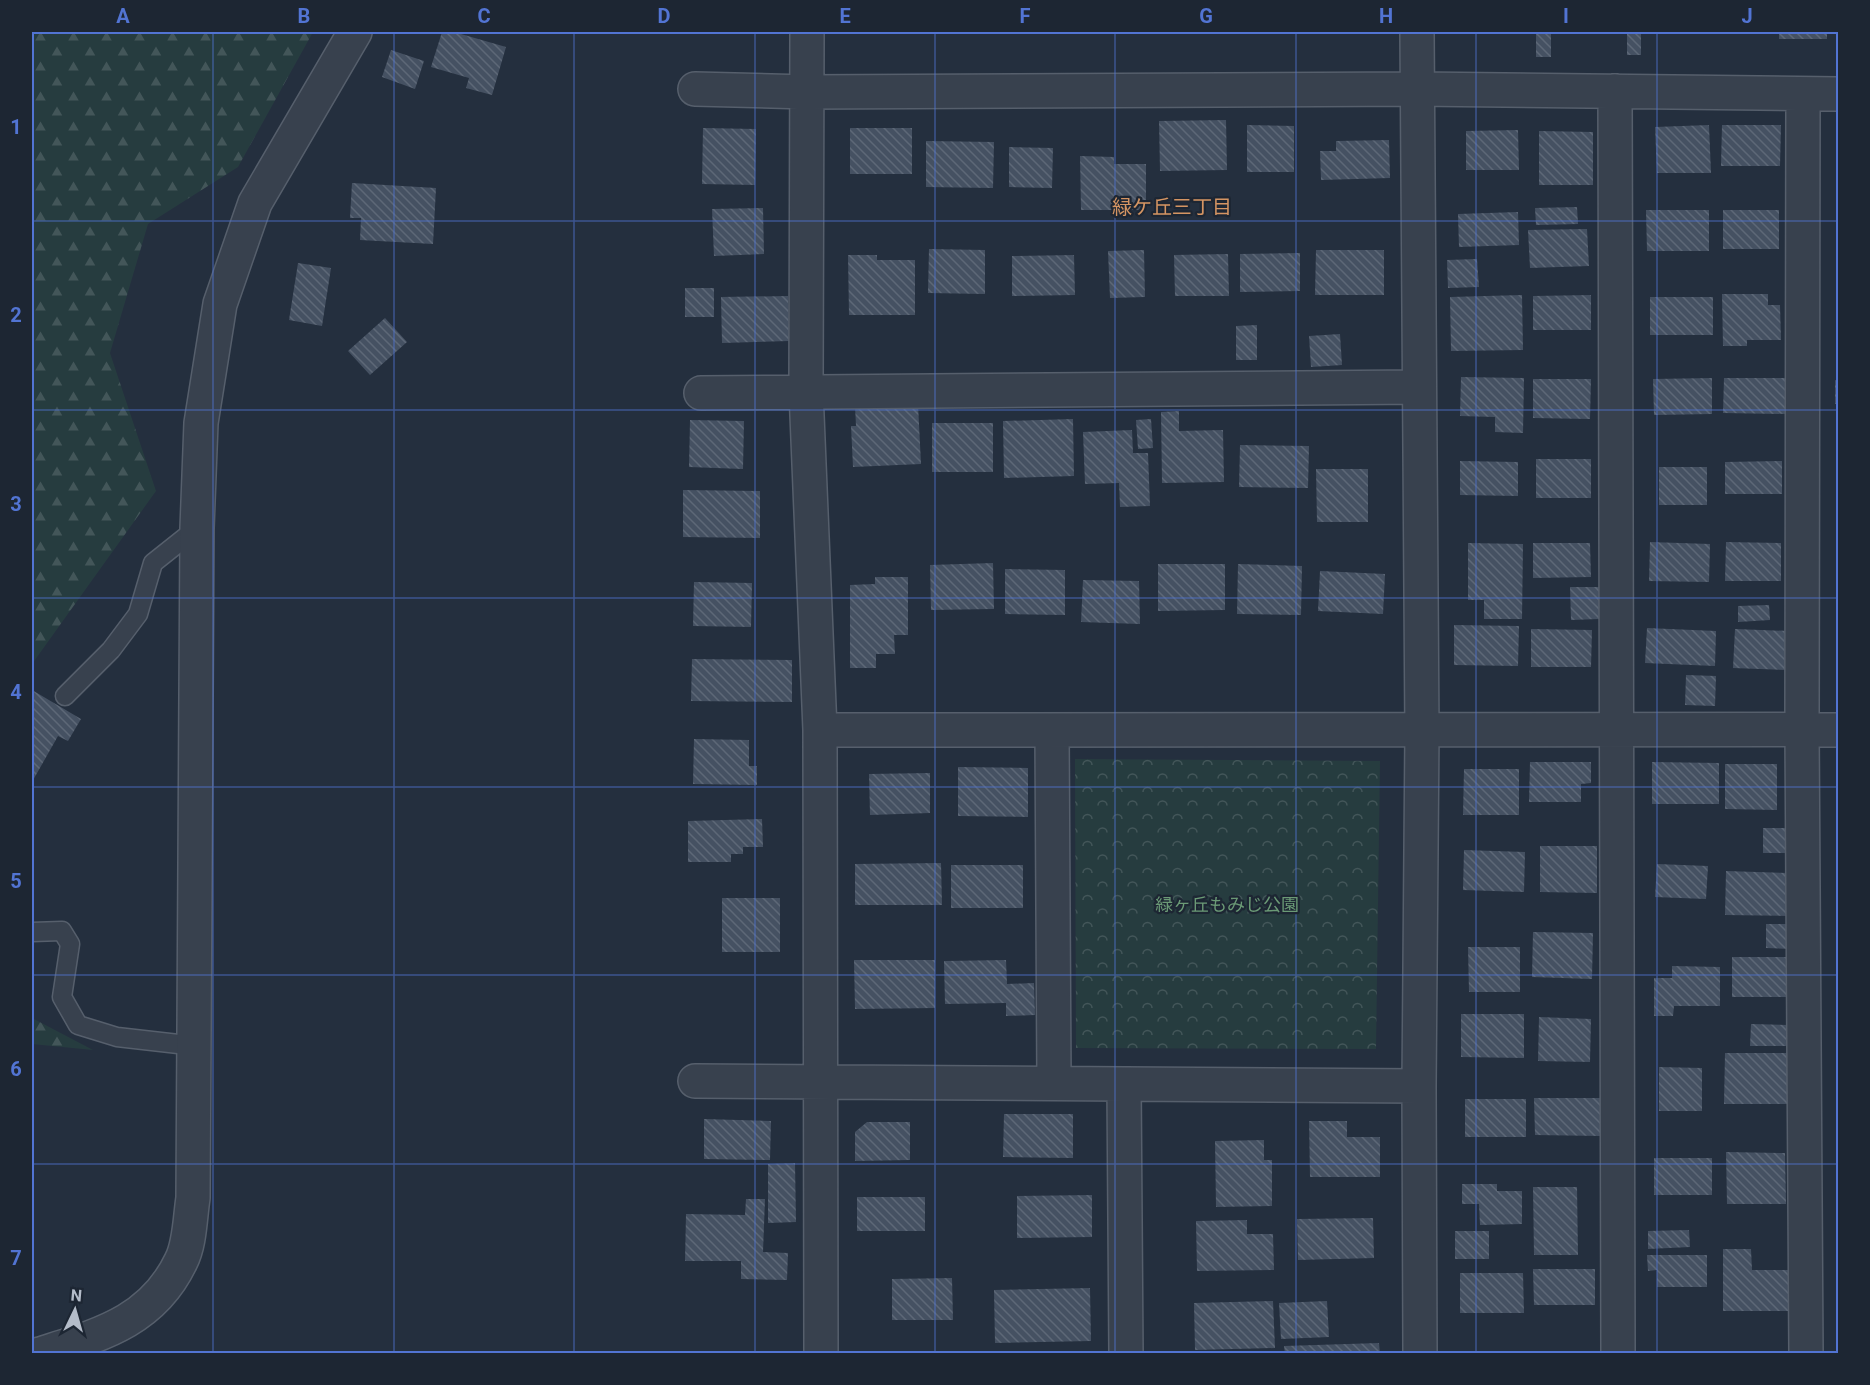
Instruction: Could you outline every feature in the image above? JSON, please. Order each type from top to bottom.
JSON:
[{"type":"street","points":[[40,1353],[110,1332],[156,1300],[182,1260],[193,1198],[196,1046],[197,528],[201,423],[220,304],[255,203],[355,32]]},
{"type":"street","points":[[807,32],[806,391],[820,730],[820,1353]]},
{"type":"street","points":[[1417,32],[1422,732],[1419,1086],[1420,1353]]},
{"type":"street","points":[[695,89],[808,92],[1417,89],[1839,94]]},
{"type":"street","points":[[1615,91],[1618,1353]]},
{"type":"street","points":[[1803,94],[1802,730],[1806,1353]]},
{"type":"street","points":[[701,393],[1418,387]]},
{"type":"street","points":[[820,730],[1052,732],[1839,730]]},
{"type":"street","points":[[1052,732],[1054,1082]]},
{"type":"street","points":[[695,1081],[1419,1086]]},
{"type":"street","points":[[1124,1084],[1126,1353]]},
{"type":"lane","points":[[66,696],[111,650],[138,614],[153,563],[197,528]]},
{"type":"lane","points":[[32,932],[62,931],[70,944],[62,997],[78,1025],[117,1037],[196,1046]]},
{"type":"green space","points":[[32,32],[313,32],[238,167],[148,224],[110,353],[156,491],[32,664]]},
{"type":"green space","name":"緑ヶ丘もみじ公園","points":[[1075,759],[1380,761],[1376,1049],[1076,1048]]},
{"type":"green space","points":[[32,1018],[93,1050],[32,1044]]},
{"type":"building","points":[[442,32],[454,32],[506,47],[492,95],[466,88],[469,78],[431,67]]},
{"type":"building","points":[[1536,32],[1551,32],[1551,57],[1536,57]]},
{"type":"building","points":[[1627,32],[1641,32],[1641,55],[1627,55]]},
{"type":"building","points":[[1779,32],[1827,32],[1827,39],[1779,39]]},
{"type":"building","points":[[391,50],[424,61],[415,89],[382,77]]},
{"type":"building","points":[[1226,120],[1227,170],[1160,171],[1159,121]]},
{"type":"building","points":[[1247,125],[1294,126],[1294,172],[1247,172]]},
{"type":"building","points":[[1709,125],[1711,173],[1657,173],[1655,127]]},
{"type":"building","points":[[1722,125],[1781,125],[1780,166],[1721,166]]},
{"type":"building","points":[[703,128],[756,129],[755,185],[702,184]]},
{"type":"building","points":[[850,128],[912,128],[912,174],[850,174]]},
{"type":"building","points":[[1518,130],[1519,170],[1466,170],[1466,131]]},
{"type":"building","points":[[1539,131],[1593,132],[1593,185],[1539,185]]},
{"type":"building","points":[[1389,140],[1390,178],[1321,180],[1320,151],[1336,151],[1336,141]]},
{"type":"building","points":[[926,141],[994,142],[993,188],[926,187]]},
{"type":"building","points":[[1009,147],[1053,148],[1052,188],[1009,187]]},
{"type":"building","points":[[1080,156],[1114,157],[1114,164],[1146,164],[1146,210],[1081,210]]},
{"type":"building","points":[[352,183],[436,188],[433,244],[360,240],[361,218],[350,218]]},
{"type":"building","points":[[1577,207],[1578,224],[1536,225],[1535,208]]},
{"type":"building","points":[[763,208],[764,254],[714,256],[712,209]]},
{"type":"building","points":[[1646,210],[1709,210],[1709,251],[1647,251]]},
{"type":"building","points":[[1723,210],[1779,210],[1779,249],[1723,249]]},
{"type":"building","points":[[1518,212],[1519,245],[1459,247],[1458,214]]},
{"type":"building","points":[[1587,229],[1589,266],[1530,268],[1528,230]]},
{"type":"building","points":[[929,249],[985,250],[985,294],[928,293]]},
{"type":"building","points":[[1144,250],[1145,297],[1110,298],[1108,251]]},
{"type":"building","points":[[1316,250],[1384,250],[1384,295],[1315,295]]},
{"type":"building","points":[[1300,253],[1300,291],[1240,292],[1240,254]]},
{"type":"building","points":[[1228,254],[1229,296],[1175,296],[1174,255]]},
{"type":"building","points":[[848,255],[877,255],[877,260],[915,260],[915,315],[849,315]]},
{"type":"building","points":[[1074,255],[1075,295],[1012,296],[1012,256]]},
{"type":"building","points":[[1477,259],[1479,287],[1448,288],[1447,260]]},
{"type":"building","points":[[298,263],[331,268],[322,326],[289,320]]},
{"type":"building","points":[[685,288],[714,288],[714,317],[685,317]]},
{"type":"building","points":[[1722,294],[1768,294],[1768,305],[1780,305],[1781,340],[1747,340],[1747,346],[1723,346]]},
{"type":"building","points":[[1522,295],[1523,350],[1451,351],[1450,297]]},
{"type":"building","points":[[1591,295],[1591,330],[1533,330],[1533,296]]},
{"type":"building","points":[[788,296],[789,341],[722,343],[721,297]]},
{"type":"building","points":[[1650,297],[1713,297],[1713,335],[1650,335]]},
{"type":"building","points":[[385,318],[407,342],[370,375],[348,351]]},
{"type":"building","points":[[1257,325],[1257,360],[1236,360],[1236,326]]},
{"type":"building","points":[[1340,334],[1342,365],[1311,367],[1309,336]]},
{"type":"building","points":[[1461,377],[1524,378],[1523,433],[1495,432],[1495,417],[1460,416]]},
{"type":"building","points":[[1712,378],[1712,414],[1654,415],[1653,379]]},
{"type":"building","points":[[1724,378],[1786,378],[1786,414],[1723,413]]},
{"type":"building","points":[[1533,379],[1591,379],[1590,419],[1533,418]]},
{"type":"building","points":[[1835,380],[1838,381],[1838,404],[1835,404]]},
{"type":"building","points":[[918,404],[921,464],[853,467],[851,426],[856,426],[855,406]]},
{"type":"building","points":[[1179,411],[1179,431],[1223,430],[1224,482],[1162,483],[1161,412]]},
{"type":"building","points":[[1073,419],[1074,476],[1004,478],[1003,421]]},
{"type":"building","points":[[1151,419],[1153,448],[1138,449],[1136,420]]},
{"type":"building","points":[[690,420],[744,421],[743,469],[689,467]]},
{"type":"building","points":[[932,423],[993,423],[993,472],[932,472]]},
{"type":"building","points":[[1132,430],[1133,453],[1148,453],[1150,506],[1120,507],[1119,483],[1085,484],[1083,432]]},
{"type":"building","points":[[1240,445],[1309,446],[1308,488],[1239,487]]},
{"type":"building","points":[[1536,459],[1591,459],[1591,498],[1536,498]]},
{"type":"building","points":[[1460,461],[1518,462],[1518,496],[1460,495]]},
{"type":"building","points":[[1782,461],[1782,494],[1725,494],[1725,462]]},
{"type":"building","points":[[1659,467],[1707,467],[1707,505],[1659,505]]},
{"type":"building","points":[[1316,469],[1368,469],[1368,522],[1317,522]]},
{"type":"building","points":[[683,490],[760,491],[760,538],[683,537]]},
{"type":"building","points":[[1650,542],[1710,544],[1709,582],[1649,581]]},
{"type":"building","points":[[1726,542],[1781,543],[1781,581],[1725,581]]},
{"type":"building","points":[[1468,543],[1523,544],[1522,619],[1484,619],[1484,600],[1468,600]]},
{"type":"building","points":[[1533,543],[1590,543],[1591,577],[1533,578]]},
{"type":"building","points":[[993,563],[994,609],[931,610],[930,565]]},
{"type":"building","points":[[1158,564],[1225,564],[1225,610],[1158,611]]},
{"type":"building","points":[[1238,564],[1302,566],[1301,615],[1237,614]]},
{"type":"building","points":[[1005,569],[1065,570],[1065,615],[1005,614]]},
{"type":"building","points":[[1320,571],[1385,574],[1383,614],[1318,611]]},
{"type":"building","points":[[875,577],[908,577],[908,635],[894,635],[895,654],[876,654],[876,668],[850,668],[850,585],[875,584]]},
{"type":"building","points":[[1083,580],[1139,581],[1140,624],[1081,622]]},
{"type":"building","points":[[694,582],[752,583],[751,627],[693,626]]},
{"type":"building","points":[[1570,587],[1599,587],[1599,619],[1571,620]]},
{"type":"building","points":[[1769,605],[1770,620],[1738,622],[1738,606]]},
{"type":"building","points":[[1454,625],[1519,626],[1518,666],[1454,665]]},
{"type":"building","points":[[1647,628],[1716,631],[1715,666],[1645,663]]},
{"type":"building","points":[[1531,629],[1592,630],[1591,667],[1531,667]]},
{"type":"building","points":[[1735,629],[1790,631],[1788,670],[1733,668]]},
{"type":"building","points":[[692,659],[792,660],[792,702],[691,701]]},
{"type":"building","points":[[1686,675],[1716,676],[1715,706],[1685,705]]},
{"type":"building","points":[[32,690],[81,719],[68,741],[58,736],[32,782]]},
{"type":"building","points":[[694,739],[749,740],[749,766],[757,766],[757,785],[693,784]]},
{"type":"building","points":[[1530,762],[1591,762],[1591,783],[1581,784],[1581,802],[1529,802]]},
{"type":"building","points":[[1652,762],[1719,763],[1719,804],[1652,804]]},
{"type":"building","points":[[1725,764],[1777,764],[1777,810],[1725,809]]},
{"type":"building","points":[[958,767],[1028,768],[1028,817],[958,816]]},
{"type":"building","points":[[1464,769],[1519,769],[1519,815],[1463,815]]},
{"type":"building","points":[[930,773],[930,813],[870,815],[869,774]]},
{"type":"building","points":[[762,819],[763,847],[743,847],[743,854],[731,854],[731,862],[688,862],[688,821]]},
{"type":"building","points":[[1763,828],[1790,828],[1790,853],[1763,853]]},
{"type":"building","points":[[1540,846],[1597,846],[1597,893],[1540,892]]},
{"type":"building","points":[[1464,850],[1525,852],[1524,892],[1463,890]]},
{"type":"building","points":[[941,863],[942,905],[855,905],[855,864]]},
{"type":"building","points":[[1657,864],[1708,866],[1706,899],[1655,897]]},
{"type":"building","points":[[951,865],[1023,865],[1023,908],[951,908]]},
{"type":"building","points":[[1726,871],[1789,873],[1788,916],[1725,915]]},
{"type":"building","points":[[722,898],[780,898],[780,952],[722,952]]},
{"type":"building","points":[[1766,924],[1791,924],[1791,949],[1766,948]]},
{"type":"building","points":[[1533,932],[1593,933],[1592,979],[1532,977]]},
{"type":"building","points":[[1468,947],[1520,947],[1520,992],[1469,992]]},
{"type":"building","points":[[1732,957],[1787,957],[1787,997],[1732,997]]},
{"type":"building","points":[[854,960],[935,960],[935,1008],[855,1009]]},
{"type":"building","points":[[1006,960],[1007,984],[1034,983],[1035,1015],[1006,1016],[1006,1003],[945,1004],[944,961]]},
{"type":"building","points":[[1672,966],[1720,967],[1720,1006],[1674,1006],[1673,1016],[1654,1016],[1654,978],[1672,978]]},
{"type":"building","points":[[1461,1014],[1524,1014],[1524,1058],[1461,1057]]},
{"type":"building","points":[[1539,1017],[1591,1019],[1590,1062],[1538,1061]]},
{"type":"building","points":[[1751,1024],[1788,1025],[1788,1046],[1750,1046]]},
{"type":"building","points":[[1725,1053],[1790,1053],[1789,1104],[1724,1104]]},
{"type":"building","points":[[1659,1067],[1702,1068],[1702,1111],[1659,1111]]},
{"type":"building","points":[[1534,1098],[1600,1098],[1600,1136],[1535,1135]]},
{"type":"building","points":[[1465,1099],[1526,1099],[1526,1137],[1465,1137]]},
{"type":"building","points":[[1004,1114],[1073,1114],[1073,1158],[1003,1157]]},
{"type":"building","points":[[704,1119],[771,1121],[770,1160],[704,1159]]},
{"type":"building","points":[[1309,1121],[1347,1121],[1347,1137],[1380,1137],[1380,1177],[1310,1177]]},
{"type":"building","points":[[867,1122],[910,1122],[910,1160],[855,1161],[855,1132]]},
{"type":"building","points":[[1264,1140],[1264,1160],[1272,1160],[1272,1206],[1216,1207],[1215,1141]]},
{"type":"building","points":[[1726,1152],[1785,1153],[1786,1204],[1727,1204]]},
{"type":"building","points":[[1654,1158],[1712,1158],[1712,1195],[1654,1195]]},
{"type":"building","points":[[795,1163],[796,1222],[768,1223],[768,1164]]},
{"type":"building","points":[[1462,1184],[1497,1184],[1497,1191],[1522,1191],[1522,1224],[1480,1225],[1479,1204],[1462,1204]]},
{"type":"building","points":[[1533,1187],[1577,1187],[1578,1255],[1534,1255]]},
{"type":"building","points":[[1092,1195],[1092,1237],[1017,1238],[1017,1196]]},
{"type":"building","points":[[857,1197],[925,1197],[925,1231],[857,1231]]},
{"type":"building","points":[[746,1199],[765,1199],[763,1252],[788,1253],[787,1280],[741,1279],[741,1261],[685,1261],[686,1214],[745,1215]]},
{"type":"building","points":[[1373,1218],[1374,1258],[1298,1260],[1297,1219]]},
{"type":"building","points":[[1247,1220],[1247,1234],[1273,1234],[1274,1270],[1197,1271],[1196,1221]]},
{"type":"building","points":[[1689,1230],[1690,1247],[1648,1249],[1648,1231]]},
{"type":"building","points":[[1455,1231],[1489,1231],[1489,1259],[1455,1259]]},
{"type":"building","points":[[1723,1249],[1751,1249],[1752,1270],[1791,1270],[1792,1311],[1723,1311]]},
{"type":"building","points":[[1647,1255],[1707,1255],[1707,1287],[1657,1287],[1657,1270],[1648,1271]]},
{"type":"building","points":[[1533,1269],[1595,1269],[1595,1305],[1534,1305]]},
{"type":"building","points":[[1460,1273],[1523,1273],[1524,1313],[1460,1313]]},
{"type":"building","points":[[952,1278],[953,1320],[892,1320],[892,1279]]},
{"type":"building","points":[[1090,1288],[1091,1341],[995,1343],[994,1290]]},
{"type":"building","points":[[1273,1301],[1275,1348],[1195,1350],[1194,1303]]},
{"type":"building","points":[[1327,1301],[1329,1337],[1281,1339],[1279,1303]]},
{"type":"building","points":[[1379,1343],[1380,1354],[1285,1354],[1284,1346]]},
{"type":"district","name":"緑ケ丘三丁目","points":[[1172,207]]}]
